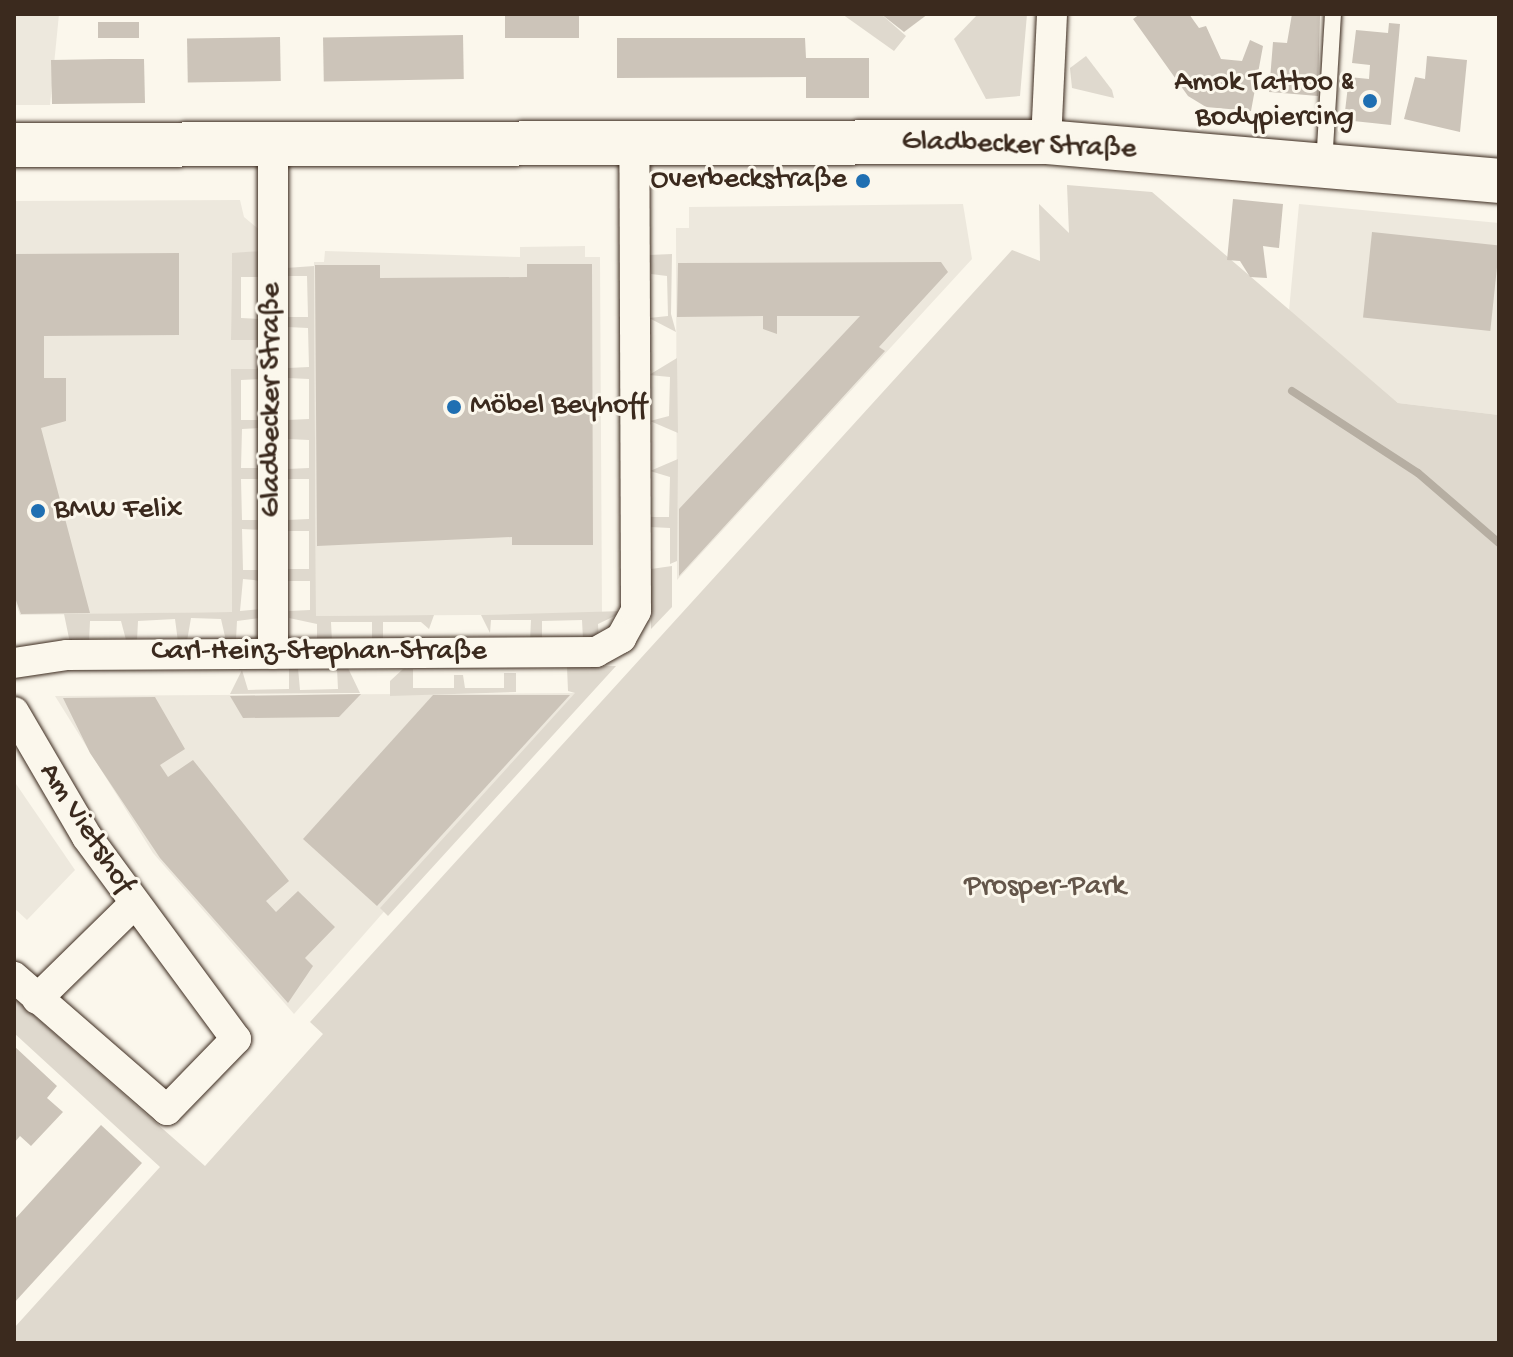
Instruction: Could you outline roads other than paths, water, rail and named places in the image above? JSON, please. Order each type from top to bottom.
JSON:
[{"type":"main road","name":"Gladbecker Straße","points":[[14,145],[273,147],[1046,142],[1499,181]]},
{"type":"street","points":[[1046,142],[1052,14]]},
{"type":"street","name":"Carl-Heinz-Stephan-Straße","points":[[14,663],[67,655],[596,652],[621,638],[636,611],[634,144]]},
{"type":"street","name":"Gladbecker Straße","points":[[273,147],[273,654]]},
{"type":"street","name":"Am Vietshof","points":[[14,712],[133,905],[236,1039],[167,1110],[14,977]]},
{"type":"street","name":"Am Vietshof","points":[[37,999],[133,905]]},
{"type":"lane","points":[[1324,166],[1333,14]]},
{"type":"waterway","points":[[1292,391],[1418,473],[1499,543]]},
{"type":"place","name":"Amok Tattoo & Bodypiercing","points":[[1370,101]]},
{"type":"place","name":"Overbeckstraße","points":[[863,181]]},
{"type":"place","name":"Möbel Beyhoff","points":[[454,407]]},
{"type":"place","name":"BMW Felix","points":[[38,511]]},
{"type":"park label","name":"Prosper-Park","points":[[1045,888]]}]
